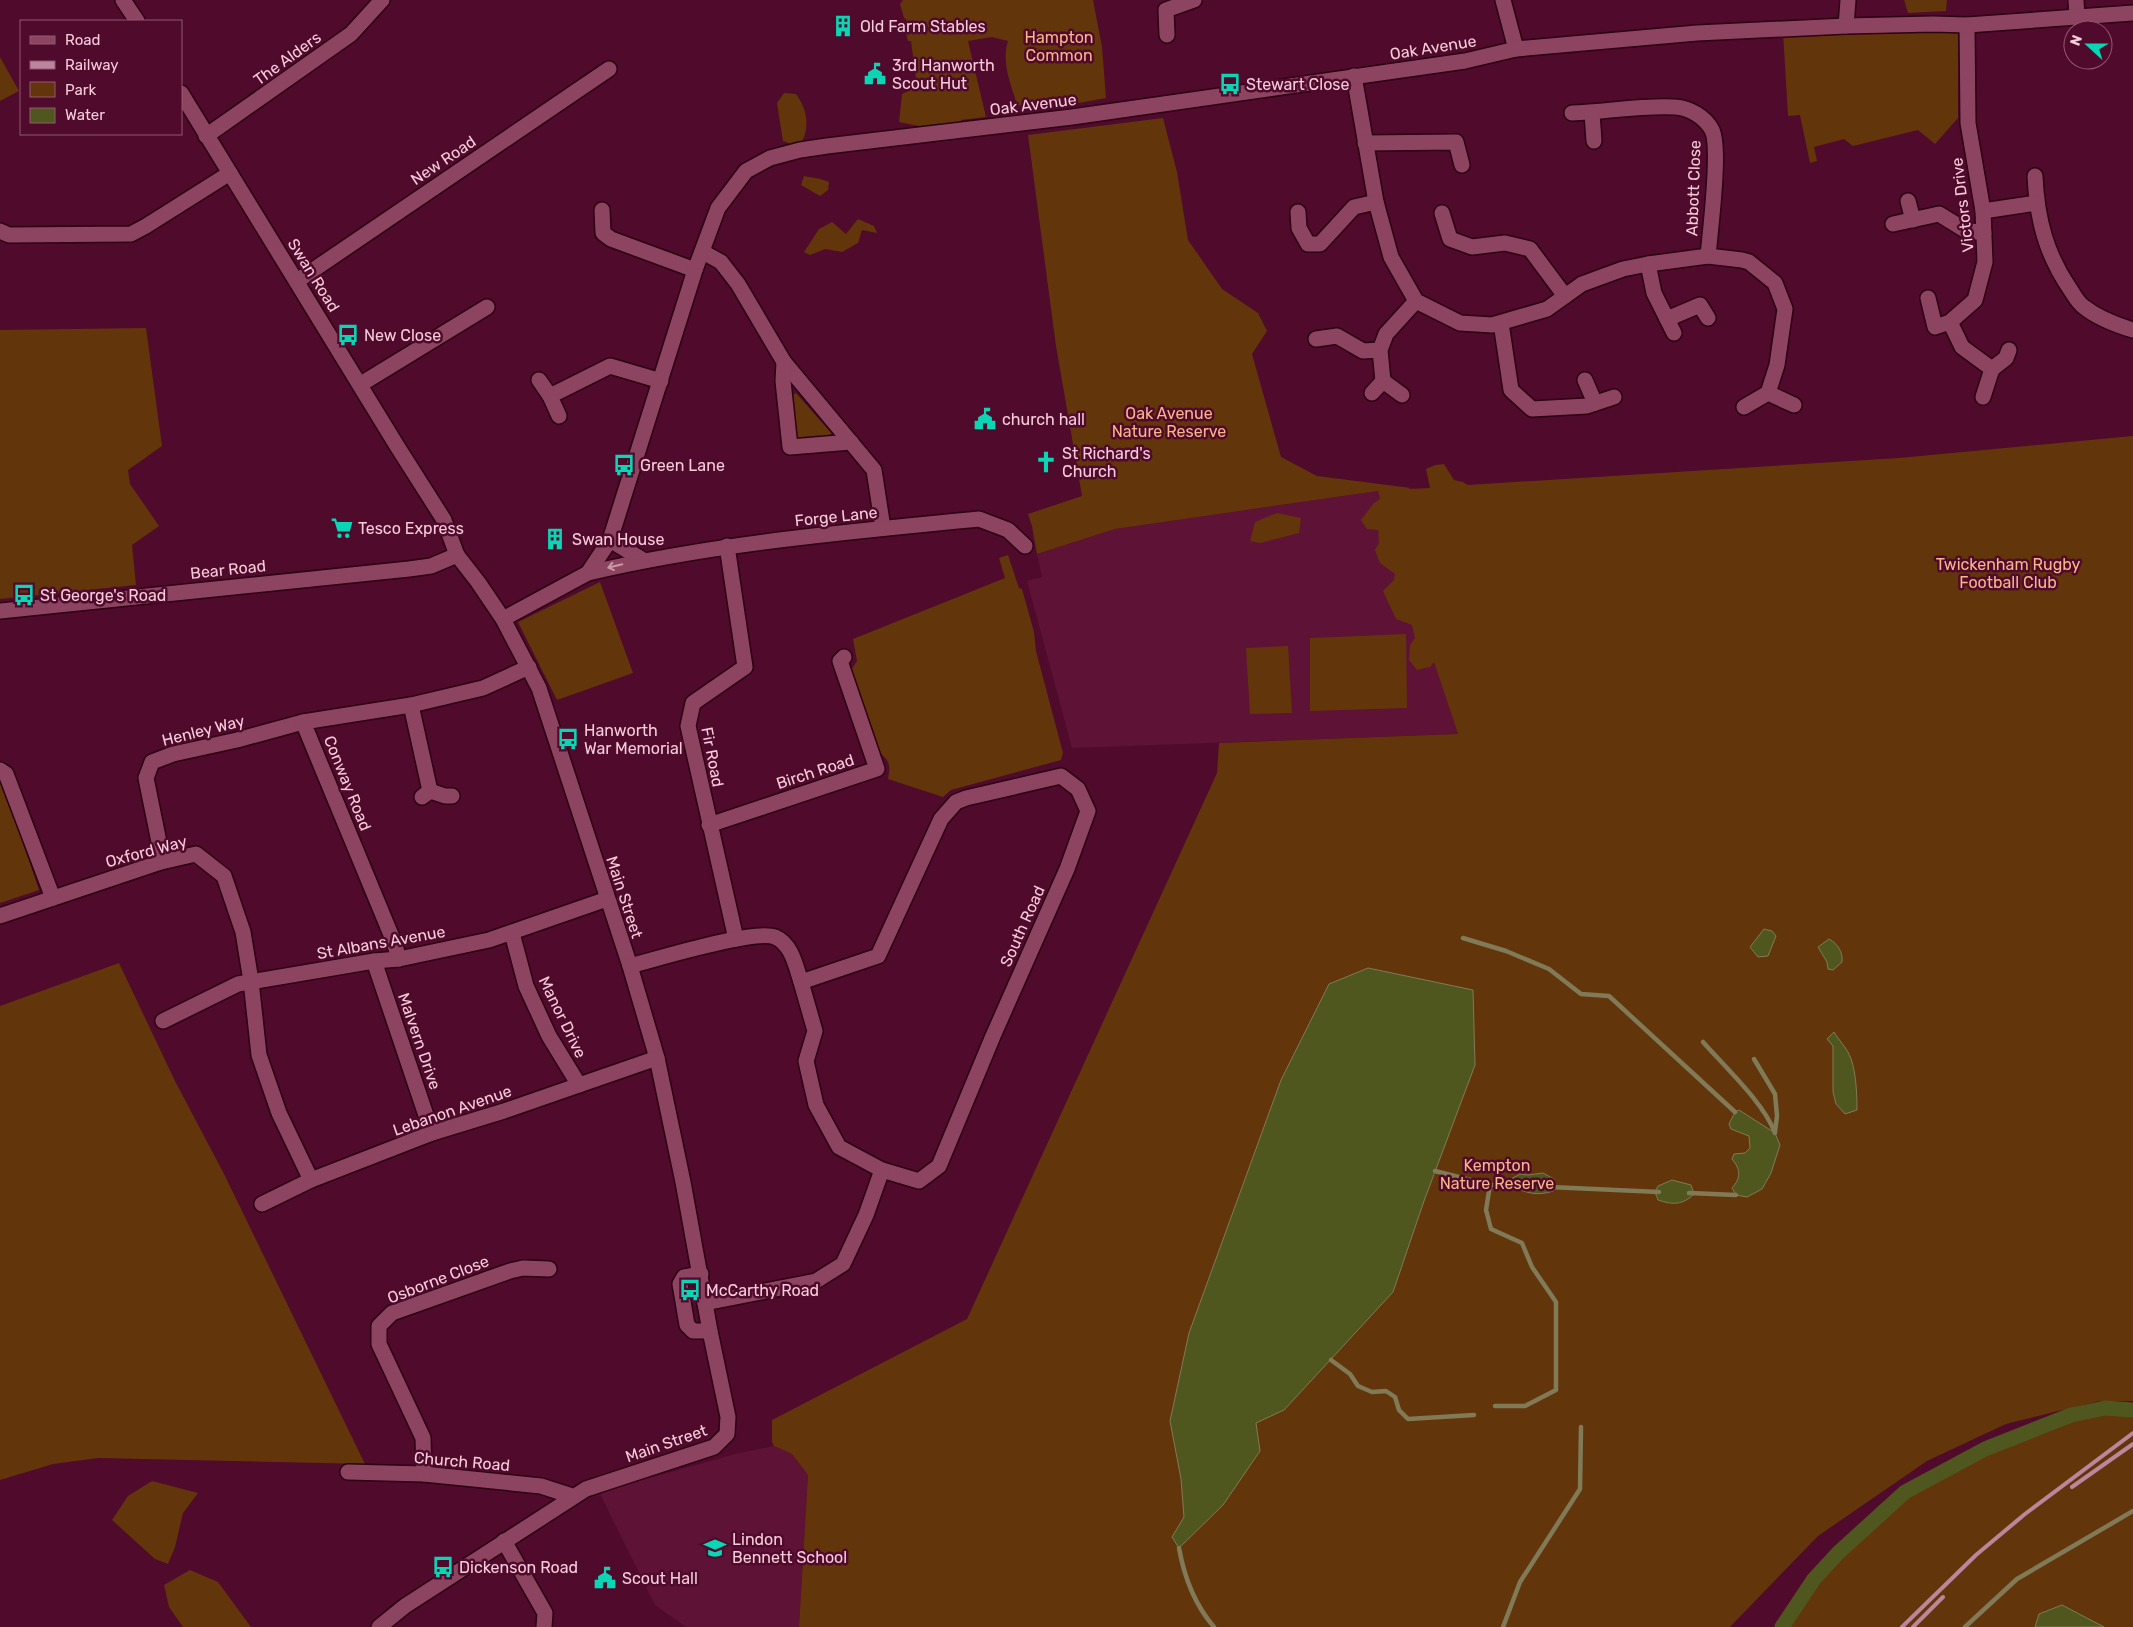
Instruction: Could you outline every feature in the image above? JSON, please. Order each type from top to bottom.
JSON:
[{"type":"street","points":[[123,0],[136,20]]},
{"type":"street","name":"The Alders","points":[[206,136],[351,34],[382,0]]},
{"type":"street","points":[[1168,35],[1166,10],[1194,0]]},
{"type":"street","points":[[1503,0],[1516,49]]},
{"type":"street","points":[[1846,26],[1848,0]]},
{"type":"street","points":[[2076,0],[2077,18]]},
{"type":"street","name":"Oak Avenue","points":[[703,252],[718,208],[746,171],[770,158],[800,150],[1072,117],[1465,61],[1516,49],[1697,33],[1846,26],[1968,25],[2077,18],[2133,12]]},
{"type":"street","name":"Victors Drive","points":[[1950,322],[1975,300],[1985,262],[1983,211],[1968,123],[1968,25]]},
{"type":"street","name":"New Road","points":[[297,281],[609,68]]},
{"type":"street","points":[[1354,76],[1376,202],[1391,257],[1416,301],[1460,323],[1492,325],[1547,309],[1582,284],[1622,269],[1708,256],[1749,262],[1775,283],[1786,310],[1777,365],[1768,393],[1744,407]]},
{"type":"street","name":"Swan Road","points":[[182,95],[440,513],[456,555]]},
{"type":"street","name":"Abbott Close","points":[[1572,113],[1674,107],[1691,111],[1700,116],[1712,130],[1715,148],[1708,256]]},
{"type":"street","points":[[1592,112],[1594,142]]},
{"type":"street","points":[[1365,143],[1456,142],[1462,165]]},
{"type":"street","points":[[0,232],[9,235],[131,234],[230,173]]},
{"type":"street","points":[[2035,176],[2036,203],[2049,252],[2056,268],[2082,306],[2118,326],[2133,330]]},
{"type":"street","points":[[1908,201],[1913,220]]},
{"type":"street","points":[[1298,212],[1300,228],[1308,244],[1320,244],[1354,207],[1376,202]]},
{"type":"street","points":[[1983,211],[2036,203]]},
{"type":"street","points":[[602,210],[603,233],[611,239],[695,270]]},
{"type":"street","points":[[1442,213],[1450,239],[1472,247],[1505,243],[1530,250],[1565,296]]},
{"type":"street","points":[[1893,224],[1939,214],[1965,230],[1984,233]]},
{"type":"street","points":[[503,618],[588,573],[610,540],[695,270],[703,252],[721,262],[784,362],[874,470],[883,528]]},
{"type":"street","points":[[1648,264],[1654,293],[1674,333]]},
{"type":"street","points":[[1928,298],[1935,328],[1950,322],[1962,347],[1992,369]]},
{"type":"street","points":[[1372,394],[1382,381],[1380,350],[1386,334],[1416,301]]},
{"type":"street","points":[[1667,319],[1700,305],[1708,318]]},
{"type":"street","points":[[361,384],[486,307]]},
{"type":"street","points":[[1501,323],[1512,390],[1532,409],[1586,406],[1614,397]]},
{"type":"street","points":[[1316,339],[1337,336],[1362,352],[1380,350]]},
{"type":"street","points":[[1983,397],[1992,369],[2006,358],[2008,350]]},
{"type":"street","points":[[784,362],[783,381],[790,447],[851,442]]},
{"type":"street","points":[[550,396],[610,366],[661,381]]},
{"type":"street","points":[[539,380],[550,396],[559,416]]},
{"type":"street","points":[[1586,380],[1595,403]]},
{"type":"street","points":[[1382,381],[1402,395]]},
{"type":"street","points":[[1768,393],[1794,405]]},
{"type":"street","name":"Forge Lane","points":[[588,573],[643,560],[727,546],[883,528],[979,520],[1008,530],[1025,546]]},
{"type":"street","points":[[610,540],[643,560]]},
{"type":"street","name":"Fir Road","points":[[727,546],[745,666],[693,703],[688,726],[736,939]]},
{"type":"street","name":"Bear Road","points":[[0,612],[212,588],[409,569],[431,566],[456,555]]},
{"type":"street","name":"Main Street","points":[[456,555],[503,618],[530,667],[546,709],[630,966],[657,1058],[684,1182],[710,1331],[728,1417],[727,1434],[714,1447],[586,1489],[572,1496]]},
{"type":"street","name":"Birch Road","points":[[709,825],[877,770],[840,661],[844,657]]},
{"type":"street","name":"Conway Road","points":[[399,959],[394,942],[303,722],[410,704],[483,688],[530,667]]},
{"type":"street","points":[[410,704],[426,794],[452,796]]},
{"type":"street","name":"Henley Way","points":[[161,862],[159,842],[146,778],[152,762],[173,754],[237,740],[303,722]]},
{"type":"street","points":[[0,770],[6,774],[53,898]]},
{"type":"street","name":"South Road","points":[[630,966],[736,939],[762,935],[776,938],[789,948],[801,982],[815,1032],[806,1061],[816,1105],[839,1147],[882,1170],[919,1181],[939,1166],[993,1036],[1067,869],[1088,811],[1078,789],[1060,776],[956,802],[941,819],[878,956],[801,982]]},
{"type":"street","name":"Oxford Way","points":[[0,916],[161,862],[196,854],[224,876],[243,932],[251,981]]},
{"type":"street","name":"St Albans Avenue","points":[[163,1021],[238,984],[374,961],[399,959],[490,940],[607,899]]},
{"type":"street","name":"Manor Drive","points":[[512,933],[526,986],[549,1036],[578,1085]]},
{"type":"street","name":"Malvern Drive","points":[[374,961],[432,1133]]},
{"type":"street","points":[[251,981],[259,1055],[279,1113],[312,1180]]},
{"type":"street","name":"Lebanon Avenue","points":[[262,1204],[312,1180],[432,1133],[504,1111],[657,1058]]},
{"type":"street","points":[[705,1303],[816,1281],[843,1264],[866,1215],[882,1170]]},
{"type":"street","name":"Osborne Close","points":[[424,1474],[423,1438],[380,1344],[379,1326],[392,1313],[510,1271],[522,1268],[549,1269]]},
{"type":"street","points":[[700,1274],[684,1277],[680,1284],[687,1325],[693,1332],[710,1331]]},
{"type":"street","name":"Church Road","points":[[348,1472],[424,1474],[541,1486],[572,1496]]},
{"type":"street","points":[[379,1627],[405,1606],[572,1496]]},
{"type":"street","points":[[504,1540],[545,1613],[544,1627]]},
{"type":"shaded area","points":[[1378,491],[1458,734],[1072,748],[1027,581],[1042,577],[1037,554],[1115,529]]},
{"type":"shaded area","name":"Lindon Bennett School","points":[[774,1446],[792,1454],[808,1475],[799,1627],[686,1627],[655,1605],[599,1492],[735,1454]]},
{"type":"green space","name":"Hampton Common","points":[[903,0],[1093,0],[1102,47],[1106,98],[1035,111],[1032,102],[1028,109],[1017,105],[1006,65],[1008,41],[992,37],[968,41],[986,117],[961,120],[960,124],[928,128],[899,122],[902,94],[917,87],[911,41],[908,41],[906,33],[909,30],[900,4]]},
{"type":"green space","points":[[1904,0],[1947,0],[1946,11],[1908,13]]},
{"type":"green space","points":[[1783,32],[1958,33],[1958,118],[1935,144],[1918,130],[1853,146],[1844,139],[1814,147],[1817,161],[1810,163],[1800,115],[1788,116]]},
{"type":"green space","points":[[0,57],[19,91],[0,101]]},
{"type":"green space","points":[[784,93],[796,94],[805,111],[807,123],[804,136],[802,142],[794,145],[783,141],[777,103]]},
{"type":"green space","name":"Kempton Nature Reserve","points":[[1163,118],[1177,172],[1188,240],[1222,289],[1258,313],[1267,331],[1252,354],[1281,457],[1317,476],[1411,488],[1408,489],[1430,488],[1426,469],[1444,464],[1454,480],[1468,485],[1899,458],[2133,436],[2133,1401],[2099,1401],[2006,1424],[1927,1461],[1818,1536],[1730,1627],[799,1627],[808,1475],[792,1454],[774,1446],[772,1442],[772,1420],[967,1319],[1217,773],[1219,743],[1458,734],[1434,662],[1430,667],[1417,670],[1409,660],[1410,645],[1415,638],[1412,625],[1396,619],[1383,591],[1394,580],[1395,574],[1380,563],[1375,550],[1379,543],[1378,530],[1367,529],[1361,520],[1374,503],[1380,499],[1378,491],[1115,529],[1037,554],[1028,514],[1082,496],[1056,346],[1028,135]]},
{"type":"green space","points":[[804,176],[829,182],[828,190],[820,196],[801,185]]},
{"type":"green space","points":[[858,219],[874,226],[877,233],[862,230],[858,243],[842,252],[825,249],[810,255],[804,252],[819,229],[832,222],[846,234]]},
{"type":"green space","points":[[146,328],[162,446],[128,470],[130,484],[159,526],[132,545],[136,585],[0,599],[0,330]]},
{"type":"green space","points":[[796,393],[832,434],[806,442],[794,437],[790,396]]},
{"type":"green space","points":[[1277,513],[1301,518],[1299,533],[1260,543],[1250,541],[1255,522]]},
{"type":"green space","points":[[1008,555],[1019,588],[1022,589],[1034,632],[1036,651],[1063,753],[1061,760],[951,790],[943,797],[888,779],[887,759],[877,752],[849,673],[857,661],[853,639],[1005,578],[999,558]]},
{"type":"green space","points":[[600,582],[633,673],[557,700],[518,622]]},
{"type":"green space","points":[[1406,634],[1407,708],[1310,711],[1310,638]]},
{"type":"green space","points":[[1288,646],[1292,713],[1250,714],[1246,648]]},
{"type":"green space","points":[[0,776],[39,890],[0,903]]},
{"type":"green space","points":[[119,963],[175,1081],[224,1174],[365,1464],[98,1458],[53,1464],[0,1480],[0,1006]]},
{"type":"green space","points":[[2133,1405],[2133,1627],[1782,1627],[1814,1579],[1838,1553],[1905,1492],[1951,1465],[2018,1435],[2071,1415]]},
{"type":"green space","points":[[152,1481],[198,1493],[183,1513],[175,1547],[168,1564],[155,1559],[112,1520],[128,1496]]},
{"type":"green space","points":[[190,1570],[218,1582],[251,1627],[183,1627],[169,1607],[164,1585]]},
{"type":"water","points":[[1764,929],[1772,931],[1776,936],[1768,956],[1758,957],[1750,947]]},
{"type":"water","points":[[1829,939],[1835,943],[1842,955],[1842,962],[1833,970],[1828,969],[1827,962],[1818,947]]},
{"type":"water","points":[[1368,968],[1473,990],[1475,1065],[1424,1201],[1393,1292],[1284,1410],[1256,1423],[1260,1451],[1223,1505],[1179,1548],[1172,1537],[1184,1517],[1181,1479],[1170,1421],[1189,1333],[1281,1080],[1329,984]]},
{"type":"water","points":[[1834,1032],[1846,1049],[1853,1065],[1857,1110],[1845,1114],[1836,1104],[1833,1092],[1833,1046],[1827,1039]]},
{"type":"water","points":[[1739,1110],[1775,1133],[1780,1145],[1771,1173],[1762,1189],[1747,1197],[1736,1195],[1732,1188],[1739,1174],[1732,1159],[1734,1154],[1745,1153],[1750,1148],[1749,1136],[1731,1129],[1729,1124],[1735,1112]]},
{"type":"water","points":[[1543,1173],[1554,1179],[1555,1187],[1553,1191],[1532,1193],[1512,1185],[1511,1179],[1520,1174]]},
{"type":"water","points":[[1672,1180],[1691,1185],[1694,1194],[1678,1203],[1658,1200],[1655,1192],[1658,1186]]},
{"type":"water","points":[[2062,1605],[2104,1627],[2035,1627],[2039,1614]]},
{"type":"waterway","points":[[1463,938],[1506,951],[1549,969],[1581,994],[1609,996],[1735,1112]]},
{"type":"waterway","points":[[1703,1042],[1753,1098],[1770,1122],[1775,1133]]},
{"type":"waterway","points":[[1754,1059],[1775,1094],[1777,1116],[1775,1132]]},
{"type":"waterway","points":[[1435,1171],[1490,1185],[1517,1185]]},
{"type":"waterway","points":[[1490,1185],[1486,1210],[1491,1229],[1522,1243],[1532,1267],[1556,1302],[1556,1390],[1525,1406],[1495,1406]]},
{"type":"waterway","points":[[1550,1187],[1659,1192]]},
{"type":"waterway","points":[[1689,1193],[1736,1195]]},
{"type":"waterway","points":[[1331,1360],[1350,1374],[1358,1386],[1372,1392],[1386,1391],[1395,1397],[1399,1410],[1408,1419],[1474,1415]]},
{"type":"waterway","points":[[1782,1627],[1814,1579],[1838,1553],[1905,1492],[1985,1449],[2071,1415],[2105,1408],[2133,1410]]},
{"type":"waterway","points":[[1503,1627],[1520,1582],[1580,1489],[1581,1427]]},
{"type":"waterway","points":[[1965,1627],[2017,1579],[2133,1511]]},
{"type":"waterway","points":[[1179,1548],[1191,1590],[1201,1609],[1214,1627]]},
{"type":"railway","points":[[1902,1627],[1976,1555],[2025,1514],[2133,1433]]},
{"type":"railway","points":[[2072,1487],[2133,1444]]},
{"type":"railway","points":[[1913,1627],[1943,1597]]},
{"type":"place","name":"Old Farm Stables","points":[[843,26]]},
{"type":"place","name":"3rd Hanworth Scout Hut","points":[[875,74]]},
{"type":"place","name":"Stewart Close","points":[[1230,84]]},
{"type":"place","name":"New Close","points":[[348,335]]},
{"type":"place","name":"church hall","points":[[985,419]]},
{"type":"place","name":"St Richard's Church","points":[[1046,462]]},
{"type":"place","name":"Green Lane","points":[[624,465]]},
{"type":"place","name":"Tesco Express","points":[[342,528]]},
{"type":"place","name":"Swan House","points":[[555,539]]},
{"type":"place","name":"St George's Road","points":[[24,595]]},
{"type":"place","name":"Hanworth War Memorial","points":[[568,739]]},
{"type":"place","name":"McCarthy Road","points":[[690,1290]]},
{"type":"place","name":"Lindon Bennett School","points":[[715,1548]]},
{"type":"place","name":"Dickenson Road","points":[[443,1567]]},
{"type":"place","name":"Scout Hall","points":[[605,1578]]},
{"type":"park label","name":"Oak Avenue Nature Reserve","points":[[1169,422]]},
{"type":"park label","name":"Twickenham Rugby Football Club","points":[[2008,573]]}]
